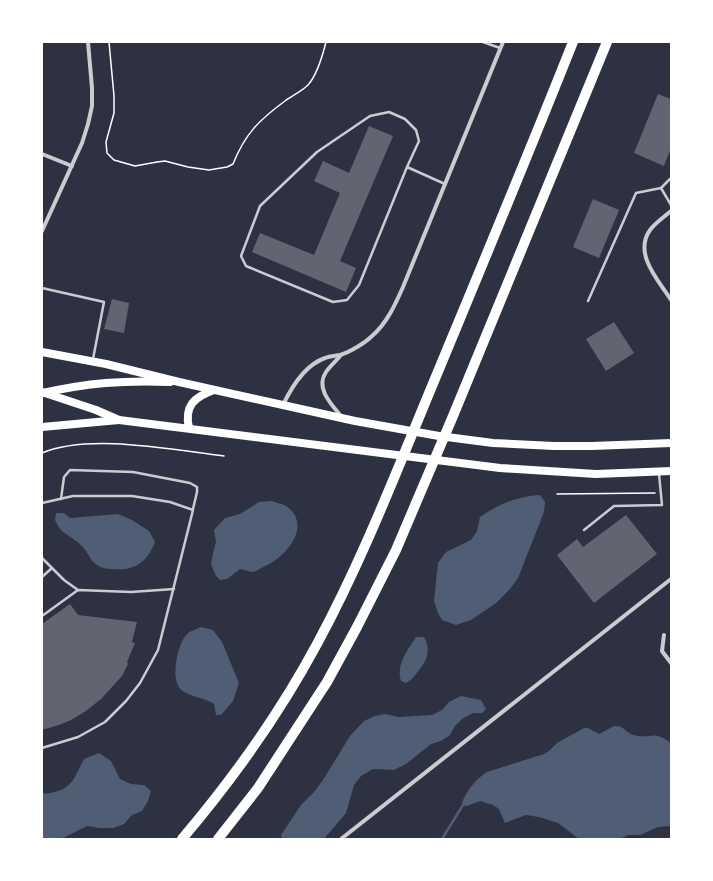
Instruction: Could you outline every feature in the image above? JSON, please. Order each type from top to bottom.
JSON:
[{"type":"highway","points":[[182,839],[239,767],[295,684],[349,581],[393,480],[543,119],[573,42]]},
{"type":"highway","points":[[218,839],[258,788],[327,682],[396,550],[453,416],[607,42]]},
{"type":"main road","points":[[42,352],[342,418],[439,436],[493,443],[554,446],[671,443]]},
{"type":"main road","points":[[43,393],[77,386],[126,381],[179,382]]},
{"type":"main road","points":[[189,428],[188,409],[198,398],[205,393],[214,390]]},
{"type":"main road","points":[[43,393],[96,410],[119,420]]},
{"type":"main road","points":[[42,427],[119,420],[500,468],[574,473],[617,474],[671,471]]},
{"type":"street","points":[[42,231],[87,130],[92,106],[88,42]]},
{"type":"street","points":[[342,418],[324,394],[322,386],[325,373],[341,355],[372,336],[387,319],[400,293],[503,42]]},
{"type":"street","points":[[42,154],[72,166]]},
{"type":"street","points":[[671,211],[649,231],[644,247],[644,256],[671,300]]},
{"type":"street","points":[[283,405],[295,383],[307,369],[326,357],[341,355]]},
{"type":"street","points":[[341,839],[671,579]]},
{"type":"street","points":[[664,635],[662,651],[671,663]]},
{"type":"lane","points":[[483,42],[500,48]]},
{"type":"lane","points":[[389,112],[405,119],[416,130],[419,141],[407,167],[359,285],[347,300],[333,302],[246,266],[241,256],[260,206],[318,152],[370,116],[389,112]]},
{"type":"lane","points":[[407,167],[445,184]]},
{"type":"lane","points":[[588,301],[636,193],[661,188],[671,178]]},
{"type":"lane","points":[[661,188],[671,205]]},
{"type":"lane","points":[[42,288],[104,302],[93,362]]},
{"type":"lane","points":[[42,748],[78,737],[105,722],[126,701],[140,683],[158,650],[193,510],[197,487],[190,483],[133,472],[70,470],[64,477],[61,499]]},
{"type":"lane","points":[[584,530],[614,506],[662,505],[659,472]]},
{"type":"lane","points":[[42,503],[73,496],[132,496],[170,502],[193,510]]},
{"type":"lane","points":[[42,558],[78,590]]},
{"type":"lane","points":[[42,578],[52,568]]},
{"type":"lane","points":[[42,616],[78,590],[131,592],[174,589]]},
{"type":"path","points":[[109,42],[114,113],[106,142],[107,153],[114,160],[135,166],[165,162],[209,170],[227,167],[233,164],[240,148],[254,127],[284,102],[309,84],[322,59],[326,42]]},
{"type":"path","points":[[42,453],[74,445],[124,444],[224,456]]},
{"type":"path","points":[[557,494],[661,492]]},
{"type":"water","points":[[540,495],[545,502],[544,512],[518,578],[510,589],[496,603],[471,620],[456,625],[442,620],[434,601],[438,563],[446,552],[471,540],[477,531],[480,517],[487,512],[516,499]]},
{"type":"water","points":[[272,501],[286,506],[294,514],[297,522],[297,532],[293,541],[280,557],[258,570],[251,572],[240,569],[227,579],[220,580],[216,576],[211,564],[216,542],[214,530],[225,518],[240,514],[259,502]]},
{"type":"water","points":[[56,513],[64,513],[70,518],[118,514],[132,520],[149,531],[155,542],[144,560],[133,567],[127,569],[102,568],[93,561],[80,544],[61,530],[55,520]]},
{"type":"water","points":[[201,627],[213,630],[222,642],[239,683],[233,701],[221,715],[216,715],[214,704],[183,691],[179,687],[176,680],[176,663],[183,639],[188,633]]},
{"type":"water","points":[[416,637],[424,637],[428,654],[422,666],[406,683],[401,681],[401,664]]},
{"type":"water","points":[[461,696],[481,700],[486,709],[482,713],[473,713],[462,719],[455,726],[450,735],[441,741],[431,744],[406,764],[394,770],[373,769],[361,776],[354,785],[346,813],[324,839],[282,839],[281,835],[301,805],[323,780],[350,736],[364,721],[375,716],[385,714],[398,717],[432,715],[442,710],[449,702]]},
{"type":"water","points":[[614,726],[623,728],[634,735],[655,736],[665,739],[671,743],[671,826],[658,827],[640,835],[629,835],[619,839],[579,839],[558,823],[539,817],[526,815],[505,823],[499,809],[493,805],[480,801],[467,806],[462,803],[472,786],[487,772],[544,754],[557,743],[584,728],[588,728],[599,734]]},
{"type":"water","points":[[99,753],[111,761],[120,779],[131,784],[144,785],[151,791],[148,801],[142,811],[132,815],[124,824],[113,828],[87,826],[61,839],[42,839],[42,793],[55,792],[66,787],[73,780],[84,759]]},
{"type":"building","points":[[658,94],[671,99],[671,148],[664,166],[634,153]]},
{"type":"building","points":[[369,126],[393,136],[340,261],[356,268],[346,292],[252,252],[260,233],[314,255],[340,193],[314,181],[323,161],[349,173]]},
{"type":"building","points":[[593,199],[619,210],[599,258],[573,247]]},
{"type":"building","points":[[112,299],[129,303],[124,333],[104,329]]},
{"type":"building","points":[[614,322],[634,353],[606,371],[586,339]]},
{"type":"building","points":[[626,515],[657,554],[594,603],[557,555],[577,539],[583,547]]},
{"type":"building","points":[[70,604],[78,615],[137,622],[132,642],[135,643],[122,676],[101,699],[86,711],[71,720],[42,730],[42,624]]},
{"type":"waterway","points":[[442,839],[463,805]]}]
